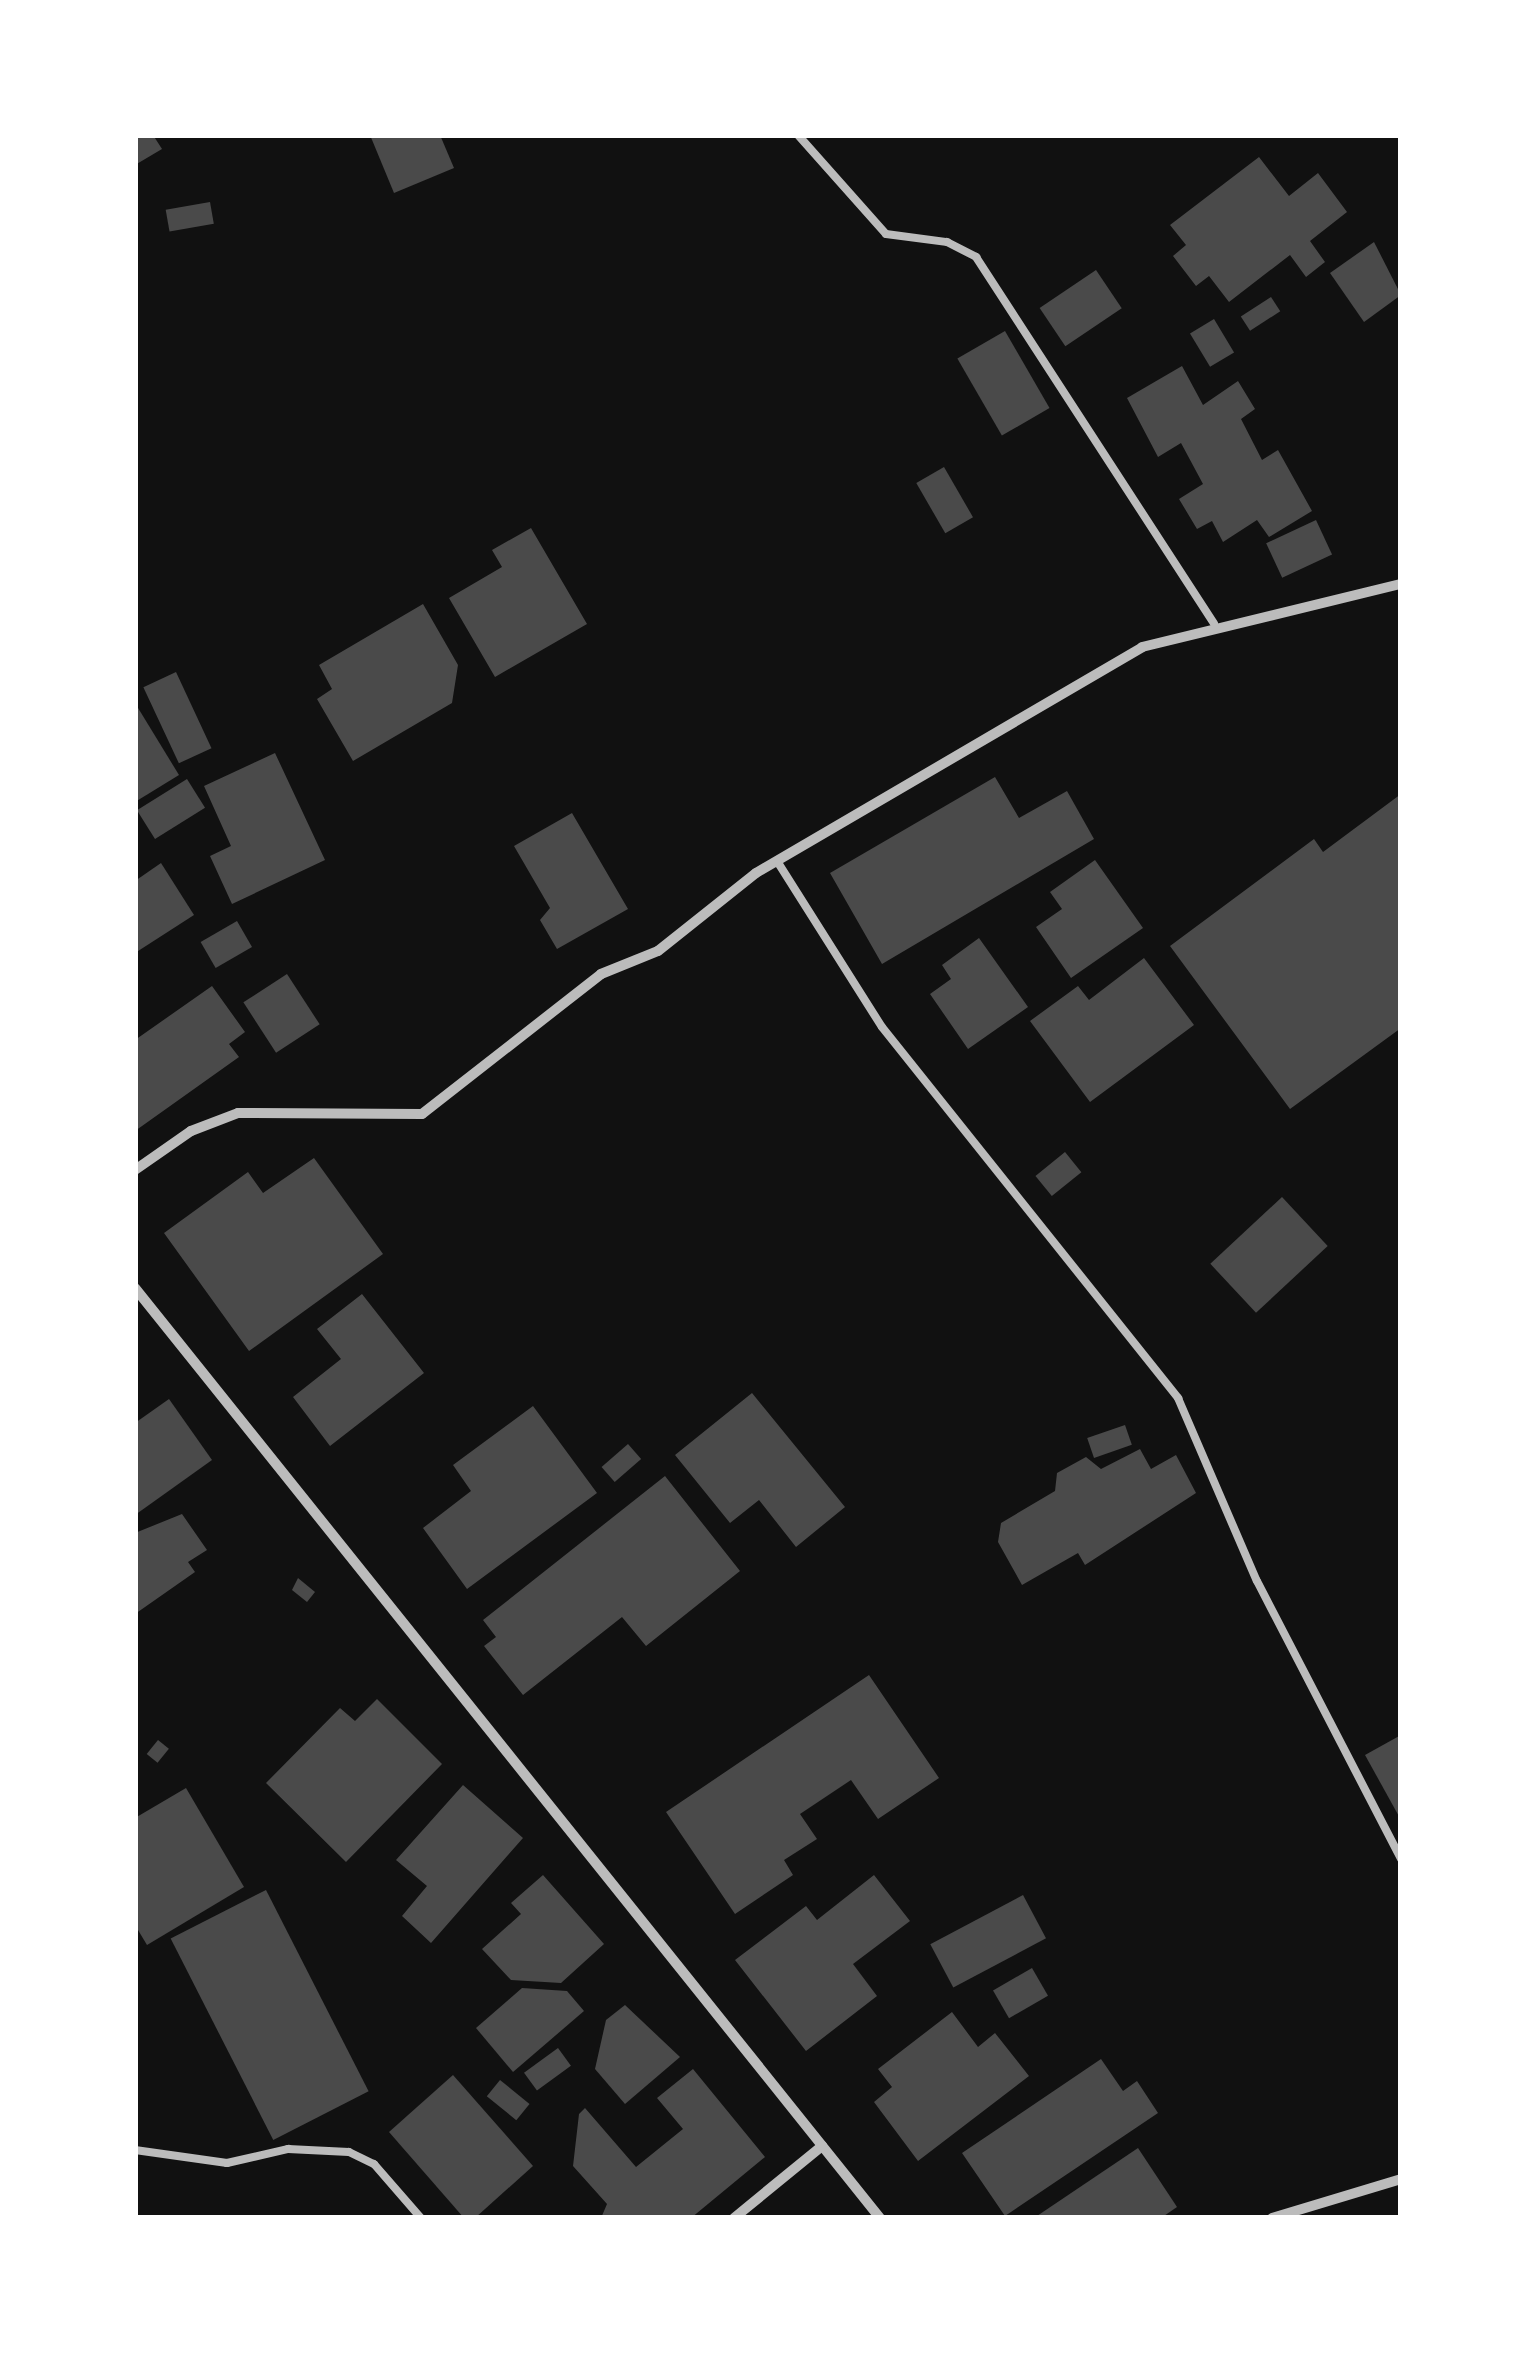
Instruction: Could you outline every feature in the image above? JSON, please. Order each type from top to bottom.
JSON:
[{"type":"street","points":[[135,1170],[191,1131],[238,1113],[422,1114],[601,974],[658,951],[777,861],[1142,647],[1214,623],[1401,584]]},
{"type":"street","points":[[135,1288],[880,2218]]},
{"type":"street","points":[[734,2218],[822,2146]]},
{"type":"street","points":[[1272,2218],[1401,2179]]},
{"type":"lane","points":[[798,135],[886,234],[912,245],[947,242],[976,257],[1214,623]]},
{"type":"lane","points":[[777,861],[882,1027],[1178,1398],[1257,1581],[1401,1859]]},
{"type":"lane","points":[[135,2150],[227,2162],[288,2149],[349,2152],[374,2164],[421,2218]]},
{"type":"building","points":[[135,135],[153,135],[162,149],[135,165]]},
{"type":"building","points":[[370,135],[440,135],[454,168],[394,193]]},
{"type":"building","points":[[1259,157],[1289,196],[1318,173],[1347,212],[1310,241],[1325,262],[1306,277],[1290,255],[1229,302],[1209,276],[1196,286],[1173,256],[1186,245],[1170,225]]},
{"type":"building","points":[[210,202],[214,224],[170,231],[166,210]]},
{"type":"building","points":[[1374,242],[1401,295],[1364,322],[1330,273]]},
{"type":"building","points":[[1096,270],[1122,308],[1065,346],[1040,308]]},
{"type":"building","points":[[1271,297],[1280,311],[1250,331],[1241,317]]},
{"type":"building","points":[[1214,319],[1234,352],[1210,367],[1190,333]]},
{"type":"building","points":[[1005,331],[1050,408],[1002,436],[957,358]]},
{"type":"building","points":[[1182,366],[1203,405],[1238,381],[1255,409],[1241,419],[1262,460],[1278,450],[1312,511],[1269,537],[1257,520],[1223,542],[1212,521],[1197,529],[1179,499],[1203,484],[1181,443],[1158,457],[1127,398]]},
{"type":"building","points":[[944,467],[973,517],[945,533],[916,483]]},
{"type":"building","points":[[1316,520],[1332,554],[1282,578],[1266,543]]},
{"type":"building","points":[[531,528],[587,624],[495,677],[449,598],[502,567],[492,550]]},
{"type":"building","points":[[423,604],[458,665],[452,703],[353,761],[317,699],[332,689],[319,665]]},
{"type":"building","points":[[176,672],[211,748],[179,763],[143,687]]},
{"type":"building","points":[[135,703],[179,775],[135,802]]},
{"type":"building","points":[[275,753],[325,860],[232,904],[210,856],[231,846],[204,786]]},
{"type":"building","points":[[995,777],[1019,818],[1067,791],[1094,839],[882,964],[830,873]]},
{"type":"building","points":[[187,779],[205,808],[155,839],[137,810]]},
{"type":"building","points":[[1401,794],[1401,1028],[1290,1109],[1170,946],[1314,839],[1323,852]]},
{"type":"building","points":[[572,813],[628,909],[557,949],[540,920],[550,908],[514,846]]},
{"type":"building","points":[[1095,860],[1143,928],[1071,978],[1036,927],[1062,909],[1050,892]]},
{"type":"building","points":[[161,863],[194,915],[135,953],[135,881]]},
{"type":"building","points":[[237,921],[252,947],[216,968],[201,942]]},
{"type":"building","points":[[979,938],[1028,1007],[968,1049],[930,994],[951,979],[942,965]]},
{"type":"building","points":[[1144,958],[1194,1025],[1090,1102],[1030,1021],[1078,986],[1089,1000]]},
{"type":"building","points":[[287,974],[320,1024],[276,1053],[243,1002]]},
{"type":"building","points":[[212,986],[245,1032],[229,1044],[239,1057],[135,1131],[135,1040]]},
{"type":"building","points":[[1065,1152],[1081,1172],[1052,1196],[1035,1176]]},
{"type":"building","points":[[314,1158],[383,1254],[249,1351],[164,1233],[248,1172],[263,1193]]},
{"type":"building","points":[[1282,1197],[1328,1246],[1256,1313],[1210,1264]]},
{"type":"building","points":[[362,1294],[424,1373],[330,1446],[293,1397],[341,1359],[317,1329]]},
{"type":"building","points":[[752,1393],[845,1507],[796,1547],[759,1500],[730,1523],[675,1455]]},
{"type":"building","points":[[169,1399],[212,1460],[135,1515],[135,1423]]},
{"type":"building","points":[[533,1406],[597,1493],[467,1589],[423,1528],[471,1491],[453,1465]]},
{"type":"building","points":[[1125,1425],[1132,1445],[1094,1458],[1087,1438]]},
{"type":"building","points":[[628,1444],[641,1459],[615,1482],[602,1467]]},
{"type":"building","points":[[1140,1449],[1151,1469],[1176,1455],[1196,1493],[1085,1565],[1078,1553],[1022,1585],[998,1542],[1001,1523],[1055,1491],[1057,1473],[1086,1457],[1101,1469]]},
{"type":"building","points":[[665,1476],[740,1571],[646,1646],[622,1617],[523,1695],[484,1646],[496,1637],[483,1620]]},
{"type":"building","points":[[182,1514],[207,1550],[188,1562],[195,1572],[135,1614],[135,1533]]},
{"type":"building","points":[[298,1578],[315,1592],[307,1602],[292,1590]]},
{"type":"building","points":[[869,1675],[939,1778],[878,1819],[851,1780],[800,1814],[817,1839],[784,1860],[793,1875],[735,1914],[666,1812]]},
{"type":"building","points":[[377,1699],[442,1764],[346,1862],[266,1783],[340,1708],[355,1721]]},
{"type":"building","points":[[1401,1735],[1401,1820],[1365,1755]]},
{"type":"building","points":[[158,1740],[169,1749],[158,1763],[147,1754]]},
{"type":"building","points":[[463,1785],[523,1838],[431,1943],[402,1916],[427,1886],[396,1860]]},
{"type":"building","points":[[186,1788],[244,1887],[147,1945],[135,1925],[135,1818]]},
{"type":"building","points":[[543,1875],[604,1944],[561,1983],[511,1980],[482,1949],[521,1914],[511,1903]]},
{"type":"building","points":[[874,1875],[910,1921],[853,1964],[877,1996],[806,2051],[735,1960],[806,1906],[817,1920]]},
{"type":"building","points":[[266,1890],[369,2091],[273,2140],[171,1939]]},
{"type":"building","points":[[1023,1895],[1046,1938],[953,1988],[930,1944]]},
{"type":"building","points":[[1032,1968],[1048,1996],[1009,2018],[993,1990]]},
{"type":"building","points":[[522,1988],[567,1991],[584,2011],[513,2072],[476,2028]]},
{"type":"building","points":[[625,2005],[680,2057],[625,2104],[595,2069],[606,2020]]},
{"type":"building","points":[[952,2012],[978,2047],[995,2033],[1029,2076],[918,2161],[874,2102],[892,2087],[878,2069]]},
{"type":"building","points":[[558,2048],[571,2066],[537,2090],[524,2073]]},
{"type":"building","points":[[1101,2059],[1123,2091],[1137,2081],[1158,2113],[1005,2216],[962,2153]]},
{"type":"building","points":[[693,2069],[765,2157],[691,2218],[601,2218],[607,2204],[573,2166],[579,2114],[585,2108],[636,2167],[683,2129],[657,2098]]},
{"type":"building","points":[[453,2075],[533,2166],[475,2218],[464,2218],[389,2132]]},
{"type":"building","points":[[500,2080],[530,2104],[516,2120],[487,2096]]},
{"type":"building","points":[[1138,2148],[1177,2207],[1161,2218],[1034,2218]]}]
